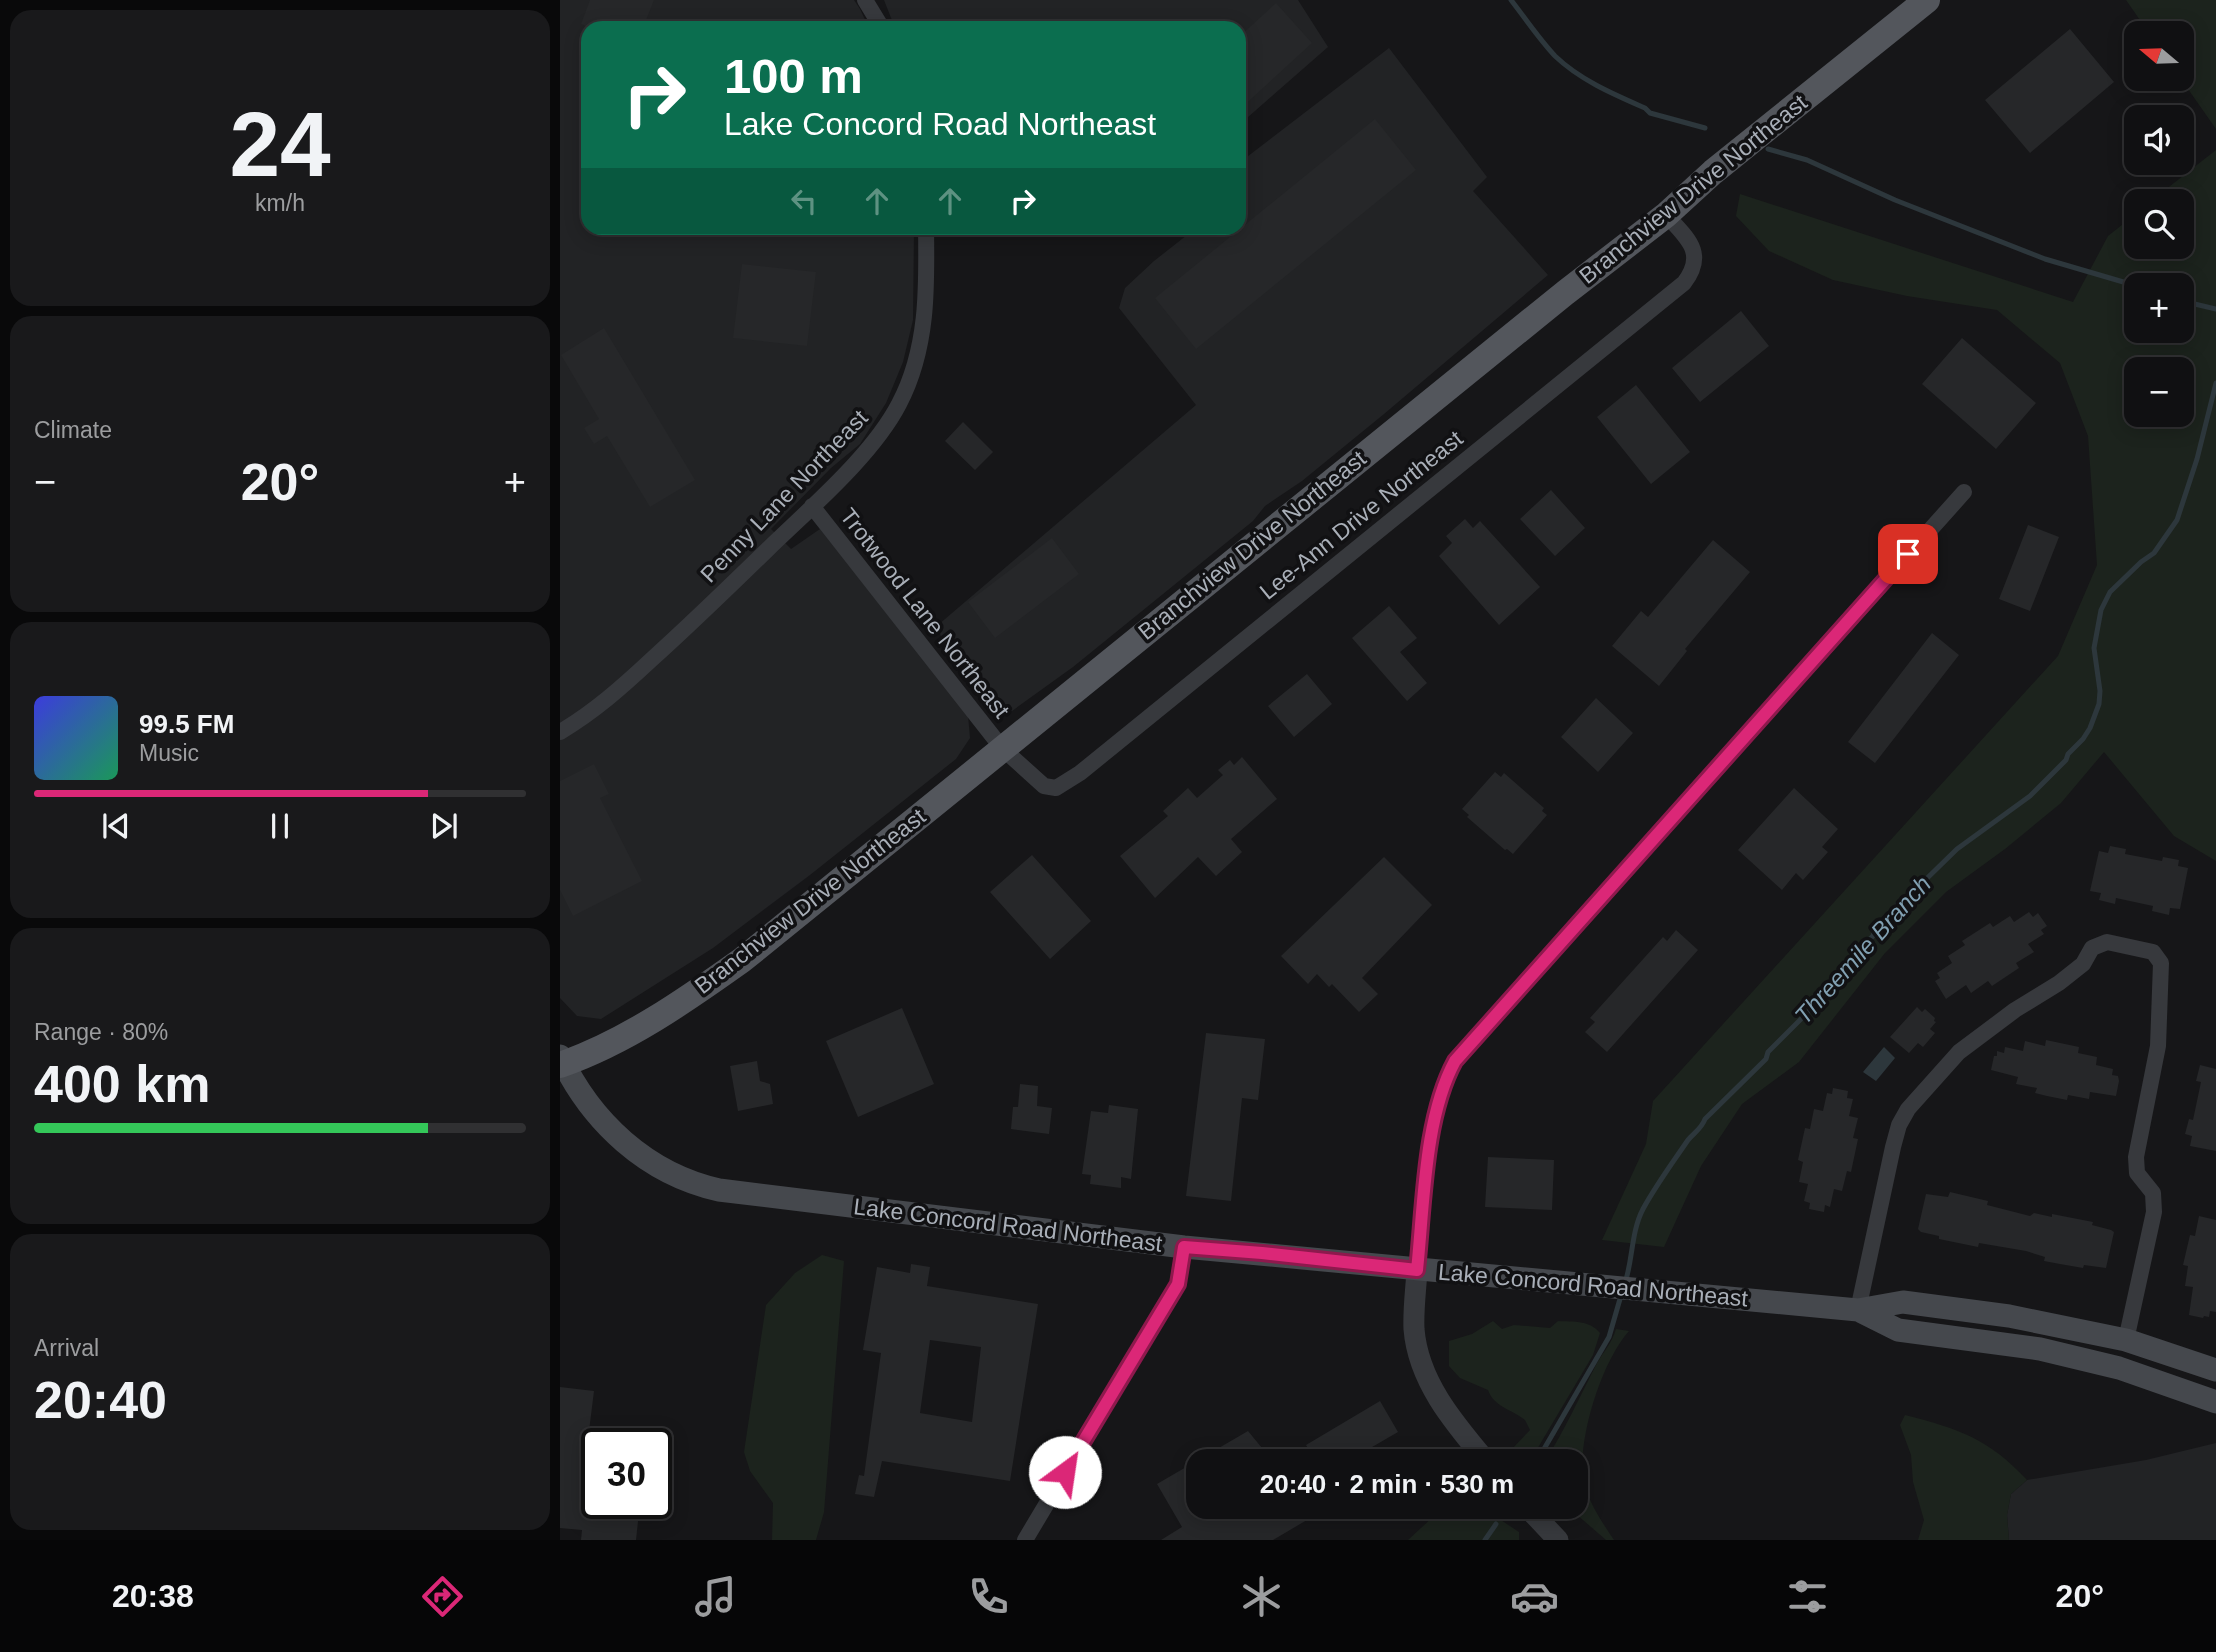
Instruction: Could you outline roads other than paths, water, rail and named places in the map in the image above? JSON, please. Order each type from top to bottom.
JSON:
[{"type":"main road","name":"Branchview Drive Northeast","points":[[561,1061],[617,1041],[725,972],[1565,293],[1666,215],[1713,172],[1927,0]]},
{"type":"main road","name":"Lake Concord Road Northeast","points":[[561,1061],[578,1090],[617,1136],[662,1170],[692,1183],[719,1190],[1184,1247],[1573,1285],[1858,1310],[1903,1302],[2009,1317],[2126,1340],[2216,1370]]},
{"type":"main road","name":"Lake Concord Road Northeast","points":[[1858,1310],[1898,1330],[2040,1349],[2119,1368],[2216,1402]]},
{"type":"street","points":[[865,0],[878,21]]},
{"type":"street","name":"Lee-Ann Drive Northeast","points":[[1002,747],[1044,786],[1056,788],[1080,773],[1684,283],[1696,261],[1694,249],[1666,215]]},
{"type":"street","name":"Penny Lane Northeast","points":[[560,732],[596,710],[689,626],[874,442],[899,404],[914,367],[923,331],[927,292],[926,235]]},
{"type":"street","points":[[1477,1449],[1438,1397],[1419,1360],[1414,1329],[1417,1270],[1432,1130],[1447,1076],[1455,1061],[1964,492]]},
{"type":"street","name":"Trotwood Lane Northeast","points":[[812,506],[1002,747]]},
{"type":"street","points":[[1858,1310],[1893,1147],[1899,1125],[1908,1109],[1959,1052],[2015,1010],[2059,983],[2083,964],[2092,948],[2107,942],[2153,952],[2161,963],[2158,1046],[2136,1157],[2137,1172],[2153,1193],[2154,1212],[2126,1340]]},
{"type":"street","points":[[1025,1540],[1178,1284],[1184,1247]]},
{"type":"street","points":[[1538,1519],[1558,1540]]},
{"type":"waterway","points":[[1511,0],[1555,56],[1575,72],[1650,113],[1705,128]]},
{"type":"waterway","points":[[1768,149],[1807,160],[1895,200],[2045,259],[2124,282]]},
{"type":"waterway","points":[[2194,304],[2216,309]]},
{"type":"waterway","name":"Threemile Branch","points":[[1625,1283],[1636,1227],[1643,1209],[1705,1119],[1826,994],[1828,988],[1873,936],[1875,929],[1896,909],[1898,903],[1957,849],[2030,796],[2083,739],[2099,704],[2100,691],[2094,648],[2101,610],[2110,592],[2154,553],[2177,520],[2197,459],[2216,383]]},
{"type":"waterway","name":"Threemile Branch","points":[[1544,1449],[1609,1337],[1622,1292]]},
{"type":"waterway","name":"Threemile Branch","points":[[1485,1540],[1496,1524]]}]
